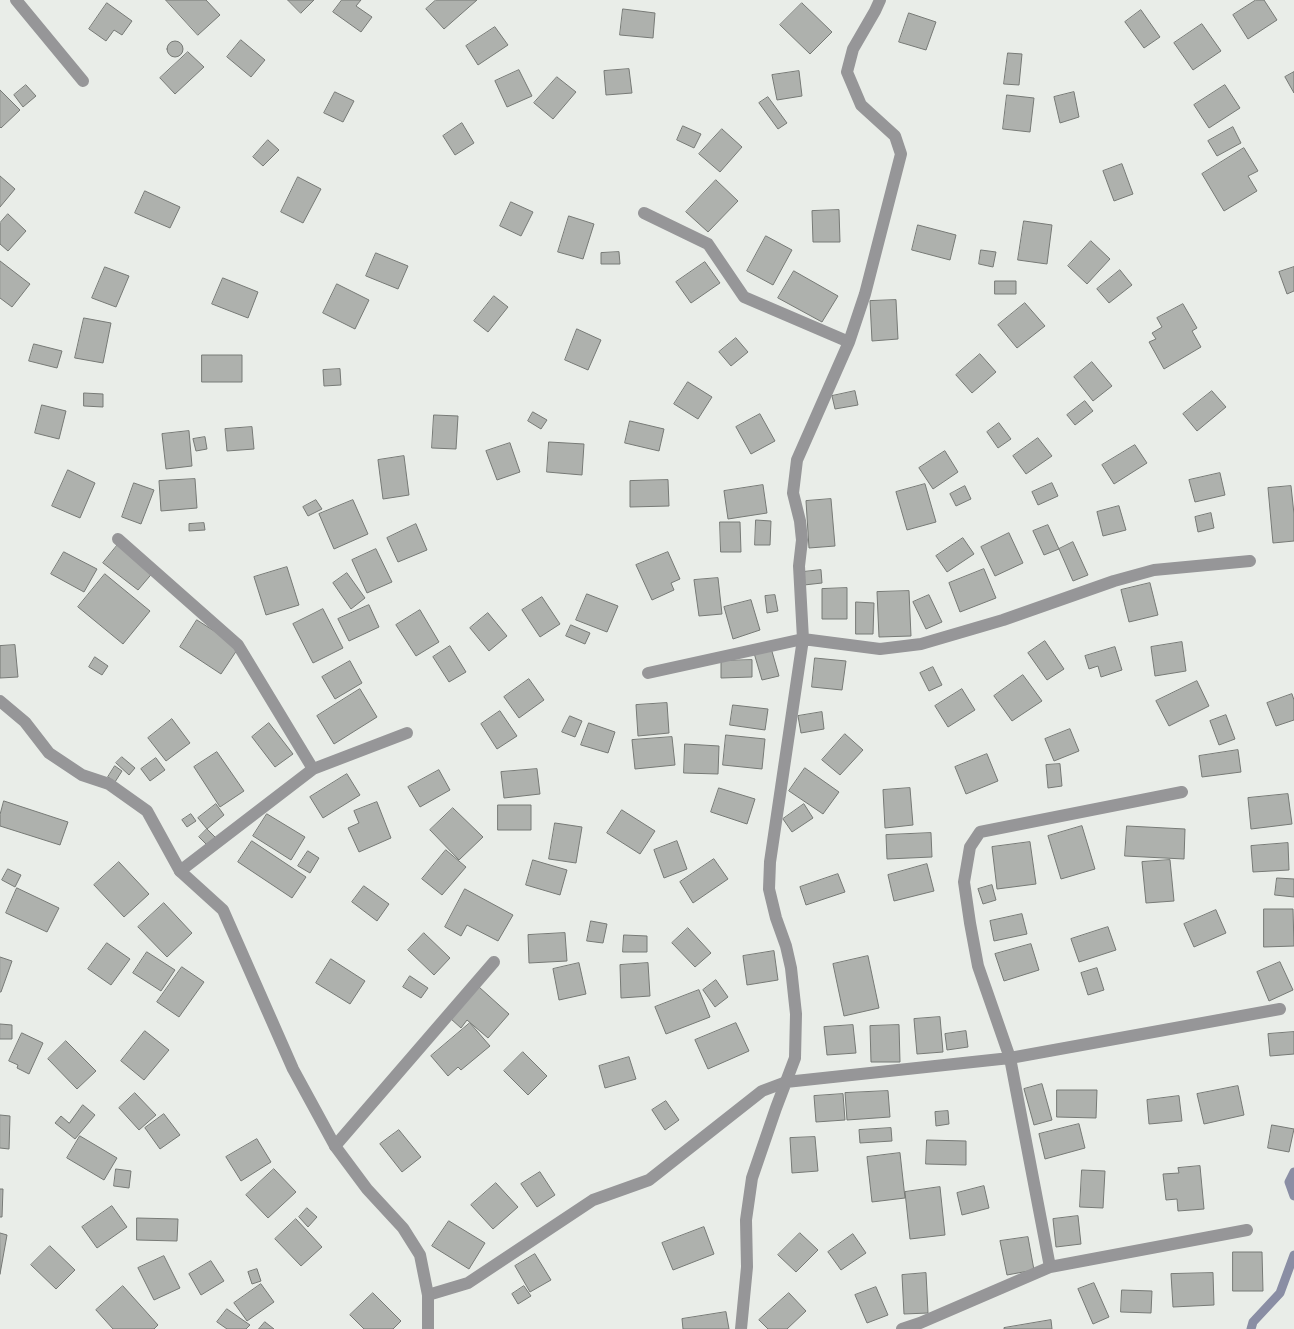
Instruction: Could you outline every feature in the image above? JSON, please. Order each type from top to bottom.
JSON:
[{"type":"street","points":[[16,0],[83,81]]},
{"type":"street","points":[[741,1329],[747,1267],[746,1220],[752,1178],[776,1108],[796,1058],[796,1014],[786,946],[776,918],[769,889],[770,862],[803,639],[799,566],[802,540],[793,493],[797,460],[849,342],[902,154],[895,136],[861,105],[847,72],[853,49],[880,0]]},
{"type":"street","points":[[644,213],[708,244],[744,298],[849,342]]},
{"type":"street","points":[[118,539],[238,645],[313,769]]},
{"type":"street","points":[[648,673],[803,639],[880,649],[921,644],[1003,620],[1114,581],[1154,570],[1250,561]]},
{"type":"street","points":[[0,701],[25,722],[49,754],[82,775],[109,784],[147,811],[180,871],[223,910],[293,1069],[335,1146],[367,1189],[404,1228],[420,1255],[428,1295],[428,1329]]},
{"type":"street","points":[[180,871],[313,769],[407,733]]},
{"type":"street","points":[[1050,1267],[1010,1058],[978,966],[964,882],[970,847],[980,832],[1182,792]]},
{"type":"street","points":[[335,1146],[494,962]]},
{"type":"street","points":[[428,1295],[468,1283],[593,1200],[649,1180],[762,1091],[786,1082],[1010,1058],[1280,1009]]},
{"type":"street","points":[[902,1329],[1050,1267],[1247,1230]]},
{"type":"building","points":[[166,0],[206,0],[220,15],[198,35]]},
{"type":"building","points":[[288,0],[314,0],[301,13]]},
{"type":"building","points":[[342,0],[361,0],[356,6],[372,17],[361,32],[333,12]]},
{"type":"building","points":[[436,0],[477,0],[444,29],[426,9]]},
{"type":"building","points":[[1256,0],[1264,0],[1277,20],[1248,39],[1233,15]]},
{"type":"building","points":[[107,3],[132,21],[122,35],[114,30],[106,41],[89,29]]},
{"type":"building","points":[[802,3],[832,32],[810,54],[780,25]]},
{"type":"building","points":[[623,9],[655,13],[653,38],[620,35]]},
{"type":"building","points":[[1141,10],[1160,37],[1144,48],[1125,22]]},
{"type":"building","points":[[909,13],[936,22],[926,50],[899,42]]},
{"type":"building","points":[[1202,24],[1221,51],[1193,70],[1174,43]]},
{"type":"building","points":[[495,27],[508,45],[478,65],[466,46]]},
{"type":"building","points":[[241,40],[265,60],[251,77],[227,57]]},
{"type":"building","points":[[175,41],[183,49],[175,57],[167,49]]},
{"type":"building","points":[[188,52],[204,67],[175,94],[160,78]]},
{"type":"building","points":[[1008,53],[1022,54],[1019,85],[1004,84]]},
{"type":"building","points":[[629,69],[632,93],[606,95],[604,71]]},
{"type":"building","points":[[519,70],[532,96],[507,107],[495,81]]},
{"type":"building","points":[[799,71],[802,96],[777,100],[772,75]]},
{"type":"building","points":[[1294,72],[1294,93],[1285,77]]},
{"type":"building","points":[[557,77],[576,92],[553,119],[534,103]]},
{"type":"building","points":[[26,85],[36,96],[23,107],[14,95]]},
{"type":"building","points":[[1225,85],[1240,108],[1209,128],[1194,105]]},
{"type":"building","points":[[0,90],[20,110],[1,128],[0,127]]},
{"type":"building","points":[[335,92],[354,101],[343,122],[324,113]]},
{"type":"building","points":[[1074,92],[1079,117],[1060,123],[1054,97]]},
{"type":"building","points":[[1007,95],[1034,98],[1030,132],[1003,129]]},
{"type":"building","points":[[768,97],[787,123],[778,129],[759,103]]},
{"type":"building","points":[[462,123],[474,143],[455,155],[443,136]]},
{"type":"building","points":[[683,126],[701,134],[694,148],[677,140]]},
{"type":"building","points":[[1233,127],[1241,143],[1217,156],[1208,141]]},
{"type":"building","points":[[722,129],[742,147],[720,172],[699,154]]},
{"type":"building","points":[[268,140],[279,150],[263,166],[253,157]]},
{"type":"building","points":[[1244,148],[1258,171],[1248,176],[1257,191],[1224,211],[1202,174]]},
{"type":"building","points":[[1122,164],[1133,194],[1114,201],[1103,171]]},
{"type":"building","points":[[0,176],[15,189],[0,207]]},
{"type":"building","points":[[298,177],[321,189],[303,223],[281,212]]},
{"type":"building","points":[[716,180],[738,201],[708,232],[686,212]]},
{"type":"building","points":[[145,191],[180,207],[170,228],[135,213]]},
{"type":"building","points":[[511,202],[533,212],[521,236],[500,226]]},
{"type":"building","points":[[839,210],[840,242],[813,242],[812,211]]},
{"type":"building","points":[[8,214],[26,231],[8,251],[0,244],[0,223]]},
{"type":"building","points":[[569,216],[594,224],[583,259],[558,252]]},
{"type":"building","points":[[1024,221],[1052,225],[1047,264],[1018,260]]},
{"type":"building","points":[[918,225],[956,235],[950,260],[912,250]]},
{"type":"building","points":[[766,236],[792,250],[773,285],[747,271]]},
{"type":"building","points":[[1091,241],[1110,259],[1087,284],[1068,266]]},
{"type":"building","points":[[981,250],[996,252],[993,267],[979,264]]},
{"type":"building","points":[[619,252],[620,264],[601,264],[601,253]]},
{"type":"building","points":[[376,253],[408,266],[398,289],[366,276]]},
{"type":"building","points":[[0,261],[30,284],[12,307],[0,298]]},
{"type":"building","points":[[705,262],[720,283],[691,303],[676,282]]},
{"type":"building","points":[[105,267],[129,276],[116,307],[92,298]]},
{"type":"building","points":[[1294,267],[1294,291],[1287,294],[1279,272]]},
{"type":"building","points":[[1120,270],[1132,285],[1109,303],[1097,289]]},
{"type":"building","points":[[794,271],[838,296],[822,322],[778,298]]},
{"type":"building","points":[[223,278],[258,292],[248,318],[212,304]]},
{"type":"building","points":[[995,281],[1016,281],[1016,294],[995,294]]},
{"type":"building","points":[[337,284],[369,300],[355,329],[323,313]]},
{"type":"building","points":[[494,296],[508,307],[488,332],[474,321]]},
{"type":"building","points":[[896,300],[898,339],[872,341],[870,301]]},
{"type":"building","points":[[1025,303],[1045,326],[1017,348],[998,325]]},
{"type":"building","points":[[1183,304],[1197,328],[1192,331],[1201,347],[1164,369],[1149,342],[1156,339],[1152,333],[1162,327],[1157,318]]},
{"type":"building","points":[[84,318],[111,323],[103,363],[75,358]]},
{"type":"building","points":[[577,329],[601,340],[588,370],[565,360]]},
{"type":"building","points":[[736,338],[748,352],[731,366],[719,352]]},
{"type":"building","points":[[34,344],[62,351],[57,368],[29,361]]},
{"type":"building","points":[[980,354],[996,372],[972,393],[956,375]]},
{"type":"building","points":[[202,355],[242,355],[242,382],[202,382]]},
{"type":"building","points":[[1092,362],[1112,386],[1093,401],[1074,377]]},
{"type":"building","points":[[340,369],[341,385],[324,386],[323,370]]},
{"type":"building","points":[[688,382],[712,397],[698,419],[674,404]]},
{"type":"building","points":[[855,391],[858,405],[835,409],[832,396]]},
{"type":"building","points":[[1212,391],[1226,407],[1197,431],[1183,414]]},
{"type":"building","points":[[84,393],[103,394],[103,407],[84,406]]},
{"type":"building","points":[[1085,401],[1093,411],[1075,425],[1067,415]]},
{"type":"building","points":[[42,405],[66,411],[59,439],[35,433]]},
{"type":"building","points":[[533,412],[547,420],[541,429],[528,421]]},
{"type":"building","points":[[760,414],[775,441],[751,454],[736,427]]},
{"type":"building","points":[[434,415],[458,416],[456,449],[432,448]]},
{"type":"building","points":[[630,421],[664,429],[659,451],[625,443]]},
{"type":"building","points":[[999,423],[1011,439],[998,448],[987,432]]},
{"type":"building","points":[[252,427],[254,449],[227,451],[225,429]]},
{"type":"building","points":[[189,431],[192,466],[166,469],[162,434]]},
{"type":"building","points":[[205,437],[207,449],[196,451],[193,439]]},
{"type":"building","points":[[1038,438],[1052,456],[1026,474],[1013,456]]},
{"type":"building","points":[[549,442],[584,444],[582,475],[547,472]]},
{"type":"building","points":[[510,443],[520,472],[497,480],[486,451]]},
{"type":"building","points":[[1135,445],[1147,463],[1114,484],[1102,465]]},
{"type":"building","points":[[945,451],[958,472],[933,489],[919,468]]},
{"type":"building","points":[[404,456],[409,495],[383,499],[378,460]]},
{"type":"building","points":[[68,470],[95,483],[80,518],[52,506]]},
{"type":"building","points":[[1220,473],[1225,495],[1195,502],[1189,480]]},
{"type":"building","points":[[195,479],[197,508],[161,511],[159,481]]},
{"type":"building","points":[[668,480],[669,506],[630,507],[630,481]]},
{"type":"building","points":[[134,483],[154,490],[141,524],[122,517]]},
{"type":"building","points":[[1052,483],[1058,496],[1038,505],[1032,492]]},
{"type":"building","points":[[925,484],[936,522],[907,530],[896,492]]},
{"type":"building","points":[[763,485],[767,513],[728,519],[724,491]]},
{"type":"building","points":[[965,486],[971,499],[956,506],[950,494]]},
{"type":"building","points":[[1291,486],[1294,541],[1273,543],[1268,488]]},
{"type":"building","points":[[831,499],[835,546],[809,548],[806,501]]},
{"type":"building","points":[[316,500],[322,509],[308,516],[303,507]]},
{"type":"building","points":[[353,500],[368,534],[334,549],[319,514]]},
{"type":"building","points":[[1119,506],[1126,530],[1103,536],[1097,512]]},
{"type":"building","points":[[1211,513],[1214,528],[1198,532],[1195,517]]},
{"type":"building","points":[[756,520],[771,521],[770,545],[755,545]]},
{"type":"building","points":[[720,522],[740,522],[741,552],[721,552]]},
{"type":"building","points":[[204,523],[205,530],[189,531],[189,524]]},
{"type":"building","points":[[416,524],[427,550],[398,562],[387,538]]},
{"type":"building","points":[[1048,525],[1059,549],[1044,555],[1033,531]]},
{"type":"building","points":[[1009,533],[1023,563],[995,576],[981,547]]},
{"type":"building","points":[[963,538],[974,554],[947,572],[936,556]]},
{"type":"building","points":[[120,542],[155,570],[138,590],[103,563]]},
{"type":"building","points":[[1073,542],[1088,575],[1073,581],[1059,549]]},
{"type":"building","points":[[376,549],[392,582],[367,593],[352,560]]},
{"type":"building","points":[[64,552],[97,569],[84,592],[51,574]]},
{"type":"building","points":[[668,552],[680,579],[671,583],[674,590],[652,600],[636,565]]},
{"type":"building","points":[[287,567],[299,605],[266,615],[254,577]]},
{"type":"building","points":[[984,569],[996,598],[960,612],[949,583]]},
{"type":"building","points":[[821,570],[822,583],[804,585],[803,572]]},
{"type":"building","points":[[347,573],[365,598],[351,609],[333,583]]},
{"type":"building","points":[[105,574],[150,611],[123,644],[78,607]]},
{"type":"building","points":[[718,578],[722,614],[699,616],[694,580]]},
{"type":"building","points":[[1150,583],[1158,615],[1129,622],[1121,590]]},
{"type":"building","points":[[847,588],[847,619],[822,619],[822,589]]},
{"type":"building","points":[[909,591],[911,636],[879,637],[877,592]]},
{"type":"building","points":[[587,594],[618,606],[607,632],[576,620]]},
{"type":"building","points":[[775,595],[778,611],[767,613],[765,596]]},
{"type":"building","points":[[929,595],[942,622],[926,629],[913,602]]},
{"type":"building","points":[[542,597],[560,624],[540,637],[522,610]]},
{"type":"building","points":[[751,600],[760,630],[733,639],[724,607]]},
{"type":"building","points":[[856,602],[874,603],[873,634],[856,634]]},
{"type":"building","points":[[369,605],[379,627],[349,641],[338,619]]},
{"type":"building","points":[[323,609],[343,648],[313,663],[293,624]]},
{"type":"building","points":[[420,610],[439,642],[416,656],[396,625]]},
{"type":"building","points":[[488,613],[507,636],[489,651],[470,628]]},
{"type":"building","points":[[197,620],[239,647],[221,674],[180,647]]},
{"type":"building","points":[[571,625],[590,633],[585,644],[566,636]]},
{"type":"building","points":[[1045,641],[1064,669],[1047,680],[1028,653]]},
{"type":"building","points":[[1182,642],[1186,671],[1155,676],[1151,647]]},
{"type":"building","points":[[15,645],[18,677],[0,678],[0,646]]},
{"type":"building","points":[[450,646],[466,672],[449,682],[433,657]]},
{"type":"building","points":[[1115,647],[1122,670],[1101,677],[1098,666],[1089,669],[1085,656]]},
{"type":"building","points":[[771,648],[779,676],[762,680],[754,653]]},
{"type":"building","points":[[95,657],[108,666],[102,675],[89,667]]},
{"type":"building","points":[[815,658],[846,661],[842,690],[812,687]]},
{"type":"building","points":[[752,660],[752,677],[721,678],[721,661]]},
{"type":"building","points":[[350,661],[362,683],[335,699],[322,677]]},
{"type":"building","points":[[933,667],[942,685],[929,691],[920,673]]},
{"type":"building","points":[[1023,675],[1042,701],[1012,721],[994,696]]},
{"type":"building","points":[[529,679],[544,700],[519,718],[504,697]]},
{"type":"building","points":[[1197,681],[1209,706],[1169,726],[1156,701]]},
{"type":"building","points":[[360,689],[377,717],[334,744],[317,716]]},
{"type":"building","points":[[962,689],[975,710],[948,727],[935,706]]},
{"type":"building","points":[[1292,694],[1294,700],[1294,720],[1276,726],[1267,703]]},
{"type":"building","points":[[667,703],[669,733],[638,736],[636,705]]},
{"type":"building","points":[[733,705],[768,709],[765,730],[730,725]]},
{"type":"building","points":[[500,711],[517,736],[497,749],[481,724]]},
{"type":"building","points":[[822,712],[824,729],[801,733],[798,716]]},
{"type":"building","points":[[1226,715],[1235,739],[1219,745],[1210,721]]},
{"type":"building","points":[[570,716],[582,721],[575,737],[562,732]]},
{"type":"building","points":[[172,719],[190,743],[166,761],[148,738]]},
{"type":"building","points":[[269,723],[293,754],[275,767],[252,737]]},
{"type":"building","points":[[589,723],[615,732],[608,753],[581,745]]},
{"type":"building","points":[[1070,729],[1079,751],[1054,761],[1045,739]]},
{"type":"building","points":[[845,734],[863,750],[840,775],[822,760]]},
{"type":"building","points":[[726,735],[765,739],[762,769],[723,765]]},
{"type":"building","points":[[672,737],[675,765],[635,769],[632,740]]},
{"type":"building","points":[[685,744],[719,746],[718,774],[684,773]]},
{"type":"building","points":[[1238,750],[1241,772],[1202,777],[1199,756]]},
{"type":"building","points":[[217,752],[244,791],[220,807],[194,767]]},
{"type":"building","points":[[987,754],[998,781],[966,794],[955,767]]},
{"type":"building","points":[[122,757],[135,768],[129,775],[116,763]]},
{"type":"building","points":[[156,758],[165,770],[150,781],[141,769]]},
{"type":"building","points":[[1060,764],[1062,786],[1048,788],[1046,765]]},
{"type":"building","points":[[115,766],[122,771],[115,782],[108,777]]},
{"type":"building","points":[[805,768],[839,792],[823,814],[789,791]]},
{"type":"building","points":[[537,769],[540,794],[504,798],[501,772]]},
{"type":"building","points":[[439,770],[450,790],[420,807],[408,787]]},
{"type":"building","points":[[347,774],[360,795],[323,818],[310,797]]},
{"type":"building","points":[[719,788],[755,799],[747,824],[711,812]]},
{"type":"building","points":[[910,788],[913,825],[885,828],[883,790]]},
{"type":"building","points":[[1288,794],[1292,824],[1251,829],[1248,798]]},
{"type":"building","points":[[4,801],[68,822],[60,845],[0,826],[0,815]]},
{"type":"building","points":[[377,802],[391,838],[359,852],[348,828],[359,823],[354,811]]},
{"type":"building","points":[[216,804],[224,815],[207,829],[198,818]]},
{"type":"building","points":[[804,804],[813,818],[792,832],[783,819]]},
{"type":"building","points":[[498,805],[531,805],[531,830],[498,830]]},
{"type":"building","points":[[453,808],[483,837],[459,860],[430,830]]},
{"type":"building","points":[[622,810],[655,831],[640,854],[607,833]]},
{"type":"building","points":[[191,814],[196,821],[187,827],[182,820]]},
{"type":"building","points":[[267,814],[305,837],[291,860],[253,836]]},
{"type":"building","points":[[555,823],[582,827],[576,863],[549,859]]},
{"type":"building","points":[[1082,826],[1095,869],[1061,879],[1048,836]]},
{"type":"building","points":[[1127,826],[1185,829],[1184,859],[1125,856]]},
{"type":"building","points":[[207,829],[216,838],[208,846],[199,837]]},
{"type":"building","points":[[931,833],[932,857],[887,859],[886,835]]},
{"type":"building","points":[[252,841],[306,877],[292,898],[238,862]]},
{"type":"building","points":[[677,841],[687,869],[664,878],[654,850]]},
{"type":"building","points":[[1030,842],[1036,884],[997,889],[992,847]]},
{"type":"building","points":[[1288,843],[1289,870],[1253,872],[1251,846]]},
{"type":"building","points":[[446,850],[466,867],[442,895],[422,879]]},
{"type":"building","points":[[308,851],[319,858],[310,873],[298,866]]},
{"type":"building","points":[[714,859],[728,879],[693,903],[680,882]]},
{"type":"building","points":[[533,860],[567,870],[560,895],[526,885]]},
{"type":"building","points":[[1170,860],[1174,901],[1146,903],[1142,862]]},
{"type":"building","points":[[119,862],[149,894],[124,917],[94,885]]},
{"type":"building","points":[[927,864],[934,891],[894,901],[888,875]]},
{"type":"building","points":[[8,869],[21,875],[15,887],[2,880]]},
{"type":"building","points":[[838,874],[845,892],[806,905],[800,887]]},
{"type":"building","points":[[1277,878],[1294,879],[1294,897],[1275,895]]},
{"type":"building","points":[[992,885],[996,900],[983,904],[978,889]]},
{"type":"building","points":[[364,886],[389,904],[377,921],[352,902]]},
{"type":"building","points":[[17,888],[59,908],[47,932],[6,913]]},
{"type":"building","points":[[465,889],[513,915],[498,941],[467,925],[461,936],[445,927]]},
{"type":"building","points":[[164,903],[192,933],[167,957],[138,927]]},
{"type":"building","points":[[1264,909],[1293,909],[1294,946],[1264,947]]},
{"type":"building","points":[[1216,910],[1226,933],[1194,947],[1184,924]]},
{"type":"building","points":[[1022,914],[1027,934],[994,941],[990,921]]},
{"type":"building","points":[[591,921],[607,924],[603,943],[587,941]]},
{"type":"building","points":[[1108,927],[1116,950],[1079,962],[1071,939]]},
{"type":"building","points":[[688,928],[711,953],[695,967],[672,943]]},
{"type":"building","points":[[424,933],[450,958],[434,975],[408,950]]},
{"type":"building","points":[[565,933],[567,961],[529,963],[528,935]]},
{"type":"building","points":[[624,935],[647,936],[647,952],[623,952]]},
{"type":"building","points":[[107,943],[130,959],[111,985],[88,969]]},
{"type":"building","points":[[1031,944],[1039,970],[1004,981],[995,954]]},
{"type":"building","points":[[774,951],[778,980],[747,985],[743,956]]},
{"type":"building","points":[[147,952],[175,970],[161,991],[133,973]]},
{"type":"building","points":[[868,956],[879,1008],[844,1016],[833,964]]},
{"type":"building","points":[[0,957],[12,961],[1,992],[0,992]]},
{"type":"building","points":[[331,959],[365,981],[350,1004],[316,983]]},
{"type":"building","points":[[1280,962],[1293,990],[1269,1001],[1257,972]]},
{"type":"building","points":[[579,963],[586,994],[559,1000],[553,969]]},
{"type":"building","points":[[648,963],[650,996],[621,998],[620,965]]},
{"type":"building","points":[[182,967],[204,982],[179,1017],[157,1002]]},
{"type":"building","points":[[1097,968],[1104,990],[1088,995],[1081,973]]},
{"type":"building","points":[[410,976],[428,988],[421,998],[403,987]]},
{"type":"building","points":[[716,980],[728,997],[715,1007],[703,990]]},
{"type":"building","points":[[479,987],[509,1014],[488,1038],[467,1020],[461,1028],[451,1019]]},
{"type":"building","points":[[699,990],[710,1017],[666,1034],[655,1007]]},
{"type":"building","points":[[940,1017],[943,1052],[917,1054],[914,1019]]},
{"type":"building","points":[[470,1023],[490,1046],[461,1070],[458,1067],[448,1076],[431,1056]]},
{"type":"building","points":[[736,1023],[749,1051],[708,1069],[695,1040]]},
{"type":"building","points":[[0,1024],[12,1025],[12,1039],[0,1039]]},
{"type":"building","points":[[853,1025],[856,1053],[827,1055],[824,1027]]},
{"type":"building","points":[[899,1025],[900,1062],[871,1062],[870,1026]]},
{"type":"building","points":[[145,1031],[169,1050],[144,1080],[121,1061]]},
{"type":"building","points":[[966,1031],[968,1047],[947,1050],[945,1034]]},
{"type":"building","points":[[1294,1032],[1294,1054],[1270,1056],[1268,1034]]},
{"type":"building","points":[[22,1033],[43,1043],[29,1074],[17,1068],[18,1065],[9,1061]]},
{"type":"building","points":[[66,1041],[96,1071],[77,1089],[48,1059]]},
{"type":"building","points":[[523,1052],[547,1076],[528,1095],[504,1071]]},
{"type":"building","points":[[629,1057],[636,1079],[605,1088],[599,1066]]},
{"type":"building","points":[[1042,1084],[1052,1120],[1034,1125],[1024,1089]]},
{"type":"building","points":[[1238,1086],[1244,1115],[1204,1124],[1197,1094]]},
{"type":"building","points":[[1057,1090],[1097,1090],[1096,1118],[1057,1117]]},
{"type":"building","points":[[888,1091],[890,1117],[847,1120],[845,1093]]},
{"type":"building","points":[[135,1093],[156,1115],[139,1130],[119,1108]]},
{"type":"building","points":[[843,1094],[845,1120],[816,1122],[814,1096]]},
{"type":"building","points":[[1179,1096],[1182,1121],[1149,1124],[1147,1100]]},
{"type":"building","points":[[666,1101],[679,1120],[665,1130],[652,1110]]},
{"type":"building","points":[[83,1105],[95,1115],[75,1139],[55,1123],[61,1116],[69,1123]]},
{"type":"building","points":[[948,1111],[949,1124],[936,1126],[935,1112]]},
{"type":"building","points":[[164,1114],[180,1135],[160,1149],[145,1128]]},
{"type":"building","points":[[0,1115],[10,1116],[9,1149],[0,1148]]},
{"type":"building","points":[[1079,1124],[1085,1148],[1045,1159],[1039,1134]]},
{"type":"building","points":[[1272,1125],[1294,1129],[1289,1152],[1268,1148]]},
{"type":"building","points":[[891,1128],[892,1141],[860,1143],[859,1130]]},
{"type":"building","points":[[399,1130],[421,1157],[402,1172],[380,1144]]},
{"type":"building","points":[[80,1136],[117,1158],[104,1180],[67,1158]]},
{"type":"building","points":[[815,1137],[818,1171],[792,1173],[790,1138]]},
{"type":"building","points":[[257,1139],[271,1162],[241,1181],[226,1157]]},
{"type":"building","points":[[927,1140],[966,1141],[966,1165],[926,1164]]},
{"type":"building","points":[[900,1153],[905,1198],[872,1202],[867,1157]]},
{"type":"building","points":[[1200,1166],[1204,1209],[1178,1211],[1177,1199],[1166,1200],[1163,1174],[1179,1173],[1178,1168]]},
{"type":"building","points":[[116,1169],[131,1171],[129,1188],[114,1186]]},
{"type":"building","points":[[274,1169],[296,1192],[268,1218],[246,1195]]},
{"type":"building","points":[[1082,1170],[1105,1171],[1103,1208],[1080,1207]]},
{"type":"building","points":[[540,1172],[555,1195],[537,1207],[521,1184]]},
{"type":"building","points":[[496,1183],[518,1207],[493,1229],[471,1205]]},
{"type":"building","points":[[984,1186],[989,1208],[962,1215],[957,1193]]},
{"type":"building","points":[[940,1187],[945,1235],[910,1239],[905,1192]]},
{"type":"building","points":[[0,1189],[3,1189],[2,1217],[0,1217]]},
{"type":"building","points":[[112,1206],[127,1227],[97,1248],[82,1227]]},
{"type":"building","points":[[307,1208],[317,1217],[308,1227],[299,1217]]},
{"type":"building","points":[[1078,1216],[1081,1244],[1056,1247],[1053,1219]]},
{"type":"building","points":[[137,1218],[178,1219],[177,1241],[137,1240]]},
{"type":"building","points":[[296,1219],[322,1247],[301,1266],[275,1239]]},
{"type":"building","points":[[449,1221],[485,1243],[469,1269],[432,1246]]},
{"type":"building","points":[[704,1227],[714,1254],[673,1270],[662,1243]]},
{"type":"building","points":[[0,1233],[7,1235],[0,1274]]},
{"type":"building","points":[[800,1233],[818,1250],[796,1272],[778,1255]]},
{"type":"building","points":[[853,1234],[866,1253],[841,1270],[828,1252]]},
{"type":"building","points":[[1028,1237],[1034,1270],[1007,1275],[1000,1241]]},
{"type":"building","points":[[50,1246],[75,1270],[56,1289],[31,1265]]},
{"type":"building","points":[[1233,1252],[1262,1252],[1263,1291],[1233,1291]]},
{"type":"building","points":[[535,1254],[551,1280],[530,1292],[515,1266]]},
{"type":"building","points":[[164,1256],[180,1288],[154,1300],[138,1268]]},
{"type":"building","points":[[211,1261],[224,1281],[201,1295],[189,1274]]},
{"type":"building","points":[[257,1269],[261,1281],[252,1284],[248,1272]]},
{"type":"building","points":[[926,1273],[928,1313],[904,1314],[902,1275]]},
{"type":"building","points":[[1213,1273],[1214,1305],[1173,1307],[1171,1274]]},
{"type":"building","points":[[1094,1283],[1109,1317],[1093,1324],[1078,1289]]},
{"type":"building","points":[[261,1284],[274,1302],[247,1321],[234,1303]]},
{"type":"building","points":[[123,1286],[158,1325],[154,1329],[113,1329],[96,1310]]},
{"type":"building","points":[[524,1286],[531,1296],[518,1304],[512,1294]]},
{"type":"building","points":[[876,1287],[888,1315],[867,1323],[855,1295]]},
{"type":"building","points":[[1122,1290],[1152,1291],[1151,1313],[1121,1312]]},
{"type":"building","points":[[373,1293],[401,1321],[393,1329],[364,1329],[350,1315]]},
{"type":"building","points":[[789,1293],[806,1311],[787,1329],[768,1329],[759,1320]]},
{"type":"building","points":[[227,1309],[250,1325],[246,1329],[227,1329],[217,1322]]},
{"type":"building","points":[[726,1312],[729,1329],[683,1329],[682,1319]]},
{"type":"building","points":[[1051,1320],[1052,1329],[1004,1329],[1004,1328]]},
{"type":"building","points":[[265,1322],[274,1329],[259,1329]]},
{"type":"waterway","points":[[1294,1172],[1289,1182],[1294,1196]]},
{"type":"waterway","points":[[1251,1329],[1253,1322],[1280,1293],[1294,1255]]}]
